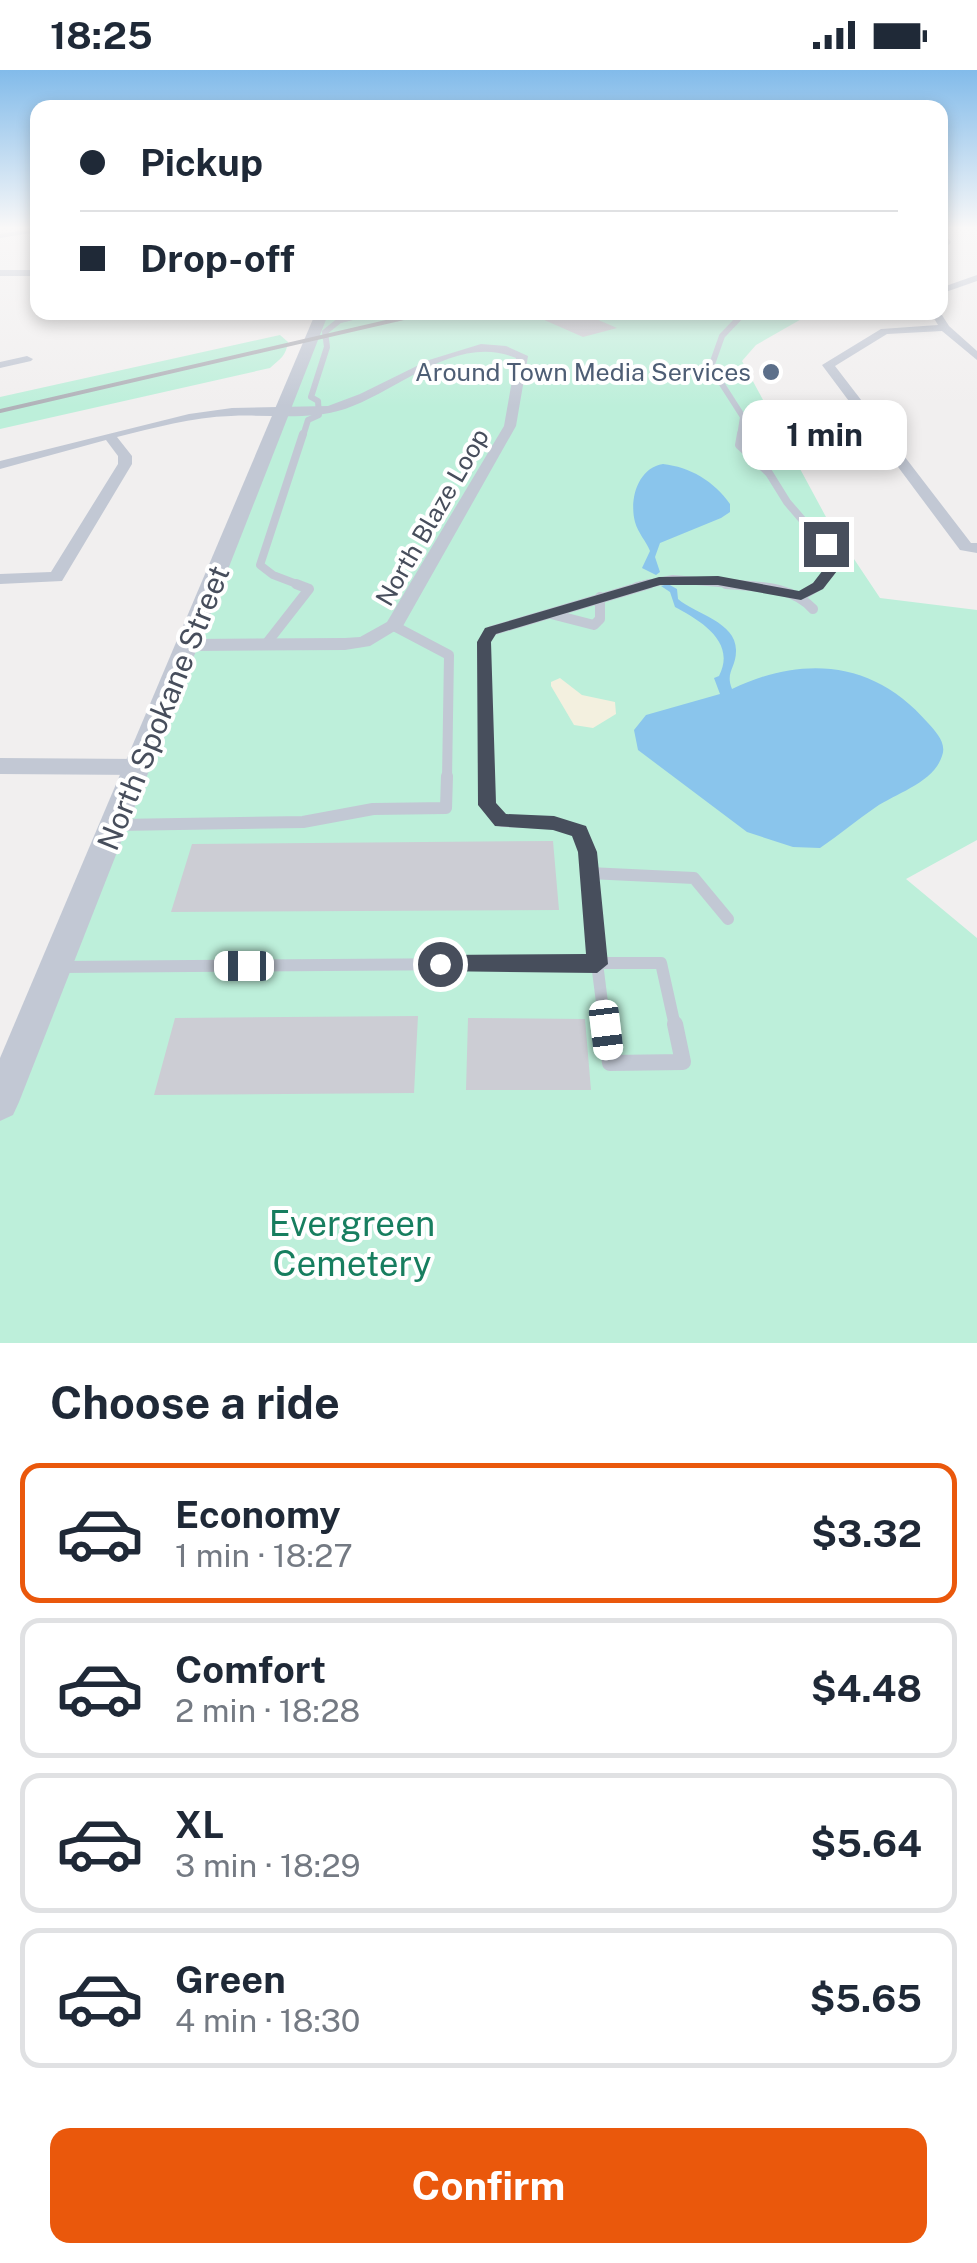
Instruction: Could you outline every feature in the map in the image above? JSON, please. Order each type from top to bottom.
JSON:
[{"type":"street","name":"North Spokane Street","points":[[0,1102],[320,320]]},
{"type":"street","points":[[940,320],[977,357]]},
{"type":"street","points":[[946,328],[885,331],[828,365],[966,548],[977,548]]},
{"type":"street","name":"North Blaze Loop","points":[[0,465],[192,417],[318,411],[349,404],[418,367],[463,353],[500,348],[522,356],[510,426],[394,626],[364,642],[190,644]]},
{"type":"street","points":[[0,365],[27,359]]},
{"type":"street","points":[[0,579],[56,577],[125,464],[124,456],[110,437]]},
{"type":"street","points":[[0,766],[140,767]]},
{"type":"lane","points":[[266,644],[309,588],[273,575],[260,565],[308,420],[319,415],[318,401],[311,397],[327,347],[325,332],[340,320]]},
{"type":"lane","points":[[738,320],[722,336],[711,368],[743,417],[740,445],[760,462],[785,501],[831,552],[834,563],[826,578],[801,596]]},
{"type":"lane","points":[[57,966],[597,964],[661,964],[683,1062],[610,1063],[597,964],[589,873],[580,832],[554,823],[502,821],[487,805],[484,642],[490,631],[643,584],[688,578],[773,588],[801,596],[812,609]]},
{"type":"lane","points":[[550,614],[594,625],[600,619],[600,597]]},
{"type":"lane","points":[[116,824],[302,822],[374,809],[446,808],[449,654],[394,626]]},
{"type":"lane","points":[[589,873],[694,878],[728,920]]},
{"type":"green space","name":"Evergreen Cemetery","points":[[320,320],[800,320],[756,345],[742,361],[826,517],[880,598],[977,610],[977,840],[906,879],[977,938],[977,1343],[0,1343],[0,1102]]},
{"type":"green space","points":[[280,335],[288,342],[287,347],[270,368],[0,429],[0,397]]},
{"type":"sand","points":[[560,678],[582,695],[615,702],[616,714],[593,728],[574,725],[551,686]]},
{"type":"water","points":[[663,464],[701,476],[724,496],[730,512],[660,543],[655,557],[660,572],[656,575],[642,568],[650,551],[636,526],[633,504],[642,478]]},
{"type":"water","points":[[668,584],[677,589],[678,599],[730,633],[736,651],[730,678],[732,689],[785,671],[811,668],[861,676],[885,686],[907,702],[934,730],[943,747],[938,765],[923,780],[876,807],[820,848],[793,847],[747,832],[638,750],[634,730],[646,715],[720,694],[714,678],[719,676],[723,664],[719,642],[704,625],[675,607],[670,592],[661,586]]},
{"type":"building","points":[[544,320],[598,320],[617,328],[583,337]]},
{"type":"building","points":[[553,841],[559,910],[171,912],[192,844]]},
{"type":"building","points":[[418,1016],[414,1093],[154,1095],[175,1018]]},
{"type":"building","points":[[468,1018],[585,1019],[591,1090],[466,1090]]},
{"type":"railway","points":[[0,411],[395,320]]},
{"type":"place","name":"Around Town Media Services","points":[[771,372]]},
{"type":"route","points":[[440,964],[597,964],[587,852],[580,832],[554,823],[502,821],[491,814],[487,805],[484,642],[490,631],[659,581],[718,580],[801,596],[818,586],[834,563],[826,544]]}]
